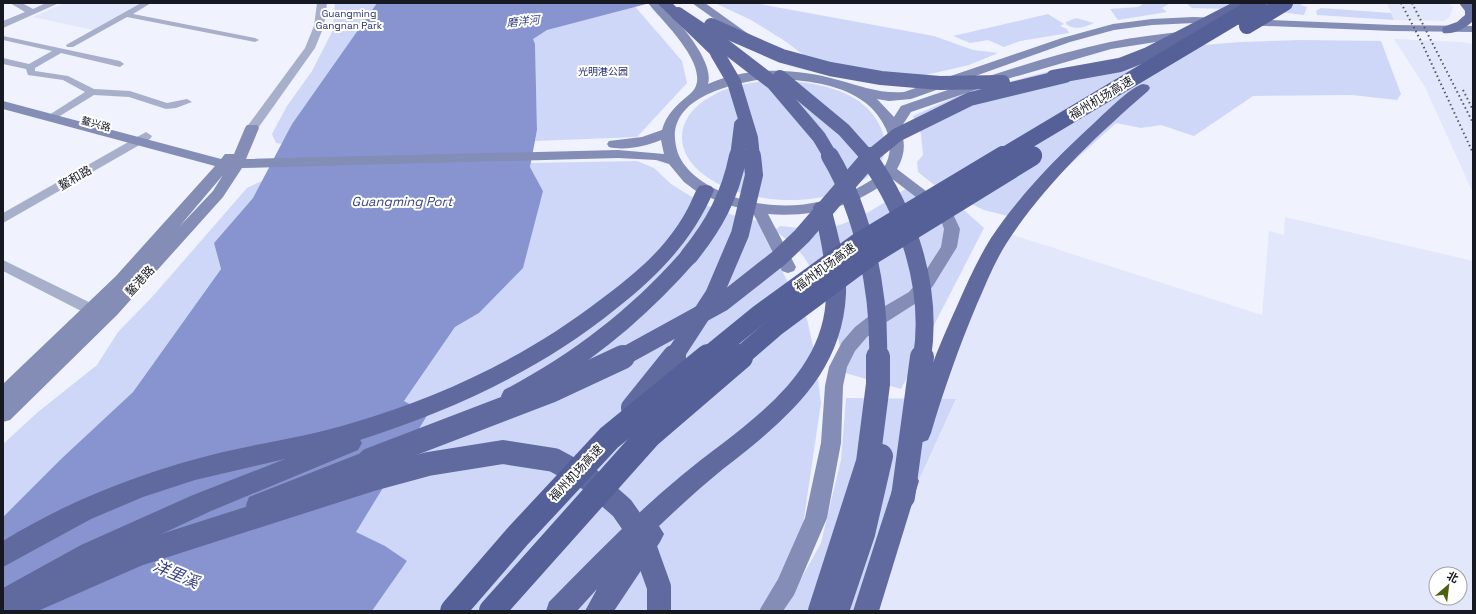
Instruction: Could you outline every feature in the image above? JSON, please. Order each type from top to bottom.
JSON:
[{"type":"highway","points":[[8,611],[138,554],[370,460],[550,391],[618,359],[723,302],[779,258],[802,236],[858,169],[879,148],[897,135],[970,99],[1065,76],[1120,65],[1148,54],[1247,3]]},
{"type":"highway","name":"福州机场高速","points":[[453,611],[517,537],[609,438],[760,314],[858,243],[1259,3]]},
{"type":"highway","name":"福州机场高速","points":[[492,611],[648,436],[776,326],[873,254],[1143,88],[1285,3]]},
{"type":"highway","points":[[666,6],[782,56],[830,69],[881,78],[940,83],[991,83],[1065,76]]},
{"type":"highway","points":[[609,438],[668,366],[714,295],[740,234],[754,175],[751,138],[734,82],[716,53],[666,6]]},
{"type":"highway","points":[[666,6],[718,40],[773,83],[819,137],[836,166],[854,210],[873,276],[879,327],[878,384],[868,462],[820,611]]},
{"type":"highway","points":[[711,25],[791,76],[817,106],[852,139],[874,167],[891,198],[912,246],[920,279],[925,329],[914,423],[902,497]]},
{"type":"highway","points":[[791,76],[810,110],[840,152],[868,212],[884,270],[890,305],[892,362],[886,421],[876,485],[860,548],[836,611]]},
{"type":"highway","points":[[866,611],[902,497],[926,410],[947,350],[976,284],[1003,235],[1048,178],[1113,114],[1143,88]]},
{"type":"highway","points":[[370,460],[471,416],[535,384],[578,357],[618,327],[670,279],[710,229],[726,198],[738,158],[742,105]]},
{"type":"highway","points":[[3,602],[90,554],[202,502],[392,426],[465,392],[516,366],[561,340],[602,311],[658,261],[680,235],[695,213],[705,190]]},
{"type":"highway","points":[[559,611],[640,527],[706,469],[777,412],[807,379],[828,340],[836,306],[837,273],[832,241],[822,207]]},
{"type":"highway","points":[[3,555],[32,536],[94,504],[158,481],[222,463],[350,433],[412,413],[465,392]]},
{"type":"highway","points":[[138,554],[369,480],[428,464],[503,452],[554,460],[589,479],[622,508],[640,534],[659,587],[659,611]]},
{"type":"highway","points":[[598,611],[626,568],[665,515],[706,469]]},
{"type":"highway","points":[[510,611],[516,600],[576,517]]},
{"type":"main road","points":[[698,3],[791,76]]},
{"type":"main road","points":[[1448,30],[1462,25],[1471,16],[1471,11],[1465,3]]},
{"type":"main road","points":[[666,6],[698,61],[703,81],[697,94]]},
{"type":"main road","points":[[853,90],[878,96],[906,96],[1066,40],[1113,27],[1152,22],[1194,20],[1448,30],[1470,33]]},
{"type":"main road","points":[[894,127],[906,109],[957,90],[1081,52],[1139,40],[1221,31],[1267,30],[1470,33]]},
{"type":"main road","points":[[772,74],[837,83],[853,90],[871,100],[880,108],[894,127],[898,141],[897,156],[890,170],[879,182],[844,201],[822,207],[790,210],[757,207],[729,201],[705,190],[686,176],[673,161],[668,147],[668,132],[671,122],[677,112],[697,94],[719,84],[745,77],[772,74]]},
{"type":"main road","name":"鳌兴路","points":[[3,100],[186,150],[234,159],[619,149]]},
{"type":"main road","name":"鳌兴路","points":[[3,105],[55,115]]},
{"type":"main road","name":"鳌港路","points":[[3,414],[106,316],[218,194],[234,159],[252,128]]},
{"type":"main road","points":[[619,149],[654,140],[668,132]]},
{"type":"main road","points":[[619,149],[657,156],[673,161]]},
{"type":"main road","name":"鳌港路","points":[[3,395],[92,310],[234,159]]},
{"type":"main road","points":[[770,611],[786,587],[816,518],[831,443],[834,386],[842,360],[848,348],[861,332],[879,318],[915,296],[927,282],[949,247],[952,229],[948,218],[938,207],[890,170]]},
{"type":"main road","points":[[757,207],[788,267]]},
{"type":"street","points":[[15,3],[32,12]]},
{"type":"street","points":[[3,25],[54,3]]},
{"type":"street","points":[[70,45],[147,3]]},
{"type":"street","name":"鳌港路","points":[[252,128],[310,48],[319,26],[322,3]]},
{"type":"street","points":[[127,15],[256,40]]},
{"type":"street","points":[[3,38],[120,64]]},
{"type":"street","points":[[3,61],[30,67],[60,51]]},
{"type":"street","points":[[30,67],[31,73],[36,75],[65,78],[92,92],[130,94],[166,106],[173,106],[187,102]]},
{"type":"street","points":[[55,115],[92,92]]},
{"type":"street","name":"鳌和路","points":[[3,219],[143,138]]},
{"type":"street","points":[[3,265],[92,310]]},
{"type":"shaded area","points":[[65,3],[140,3],[93,30],[33,17]]},
{"type":"shaded area","points":[[1387,3],[1448,3],[1453,7],[1450,16],[1445,21],[1394,20]]},
{"type":"shaded area","points":[[1394,39],[1461,42],[1473,44],[1473,193],[1425,87]]},
{"type":"shaded area","points":[[1285,217],[1473,261],[1473,611],[859,611],[956,400],[934,400],[965,317],[1010,234],[1262,315],[1269,231],[1284,235]]},
{"type":"green space","name":"Guangming Gangnan Park","points":[[335,3],[377,3],[292,124],[283,144],[276,143],[272,134],[287,106],[312,71],[333,30]]},
{"type":"green space","name":"光明港公园","points":[[515,3],[632,3],[682,61],[687,83],[637,137],[535,141],[537,130],[535,44]]},
{"type":"green space","points":[[715,3],[754,3],[934,36],[973,50],[998,53],[969,65],[921,76],[899,84],[809,59],[785,41],[751,20]]},
{"type":"green space","points":[[1145,3],[1170,3],[1162,8],[1167,12],[1118,20],[1110,9],[1138,7]]},
{"type":"green space","points":[[1189,3],[1303,3],[1301,5],[1307,7],[1304,15],[1262,10],[1192,8],[1188,5]]},
{"type":"green space","points":[[1321,8],[1391,13],[1394,20],[1317,15],[1316,11]]},
{"type":"green space","points":[[1048,14],[1064,24],[1060,26],[1067,29],[1069,33],[1020,41],[1004,47],[988,40],[970,43],[953,36]]},
{"type":"green space","points":[[1076,18],[1094,23],[1076,28],[1066,24],[1066,22]]},
{"type":"green space","points":[[1302,40],[1381,41],[1401,94],[1397,100],[1352,95],[1253,96],[1194,136],[1161,125],[1141,128],[1116,123],[1065,169],[1020,219],[984,210],[938,188],[918,172],[917,162],[923,155],[921,134],[913,116],[962,94],[1054,70],[1175,47],[1242,42]]},
{"type":"green space","points":[[768,80],[800,82],[816,85],[848,95],[861,103],[873,114],[881,128],[885,148],[882,160],[867,177],[847,189],[823,197],[797,200],[770,199],[745,194],[722,186],[703,174],[693,165],[686,155],[683,144],[682,134],[685,123],[690,114],[710,97],[723,90]]},
{"type":"green space","points":[[637,161],[654,168],[671,184],[703,204],[733,215],[757,221],[807,319],[815,355],[821,403],[803,525],[763,611],[372,611],[407,561],[355,533],[427,415],[404,401],[455,327],[479,313],[543,191],[530,167],[531,163]]},
{"type":"green space","points":[[264,180],[253,198],[214,243],[221,269],[133,392],[61,459],[3,517],[3,444],[38,412],[97,365],[118,332],[153,296],[247,188]]},
{"type":"green space","points":[[911,185],[965,211],[984,228],[901,389],[842,372],[842,359],[836,329],[818,281],[801,253],[775,230],[780,226],[820,229],[843,224],[867,213]]},
{"type":"green space","points":[[846,398],[956,399],[859,611],[783,611],[821,543],[841,460]]},
{"type":"water","name":"Guangming Port","points":[[377,3],[650,3],[547,30],[533,39],[535,44],[537,130],[530,167],[543,191],[523,268],[479,313],[455,327],[404,401],[428,414],[356,532],[385,546],[407,561],[372,611],[3,611],[3,517],[61,459],[133,392],[221,269],[214,243],[253,198],[292,124]]},
{"type":"railway","points":[[1401,3],[1421,41],[1473,153]]},
{"type":"railway","points":[[1412,3],[1473,123]]},
{"type":"railway","points":[[1463,90],[1473,110]]},
{"type":"water label","name":"磨洋河","points":[[523,21]]},
{"type":"water label","name":"洋里溪","points":[[176,574]]}]
